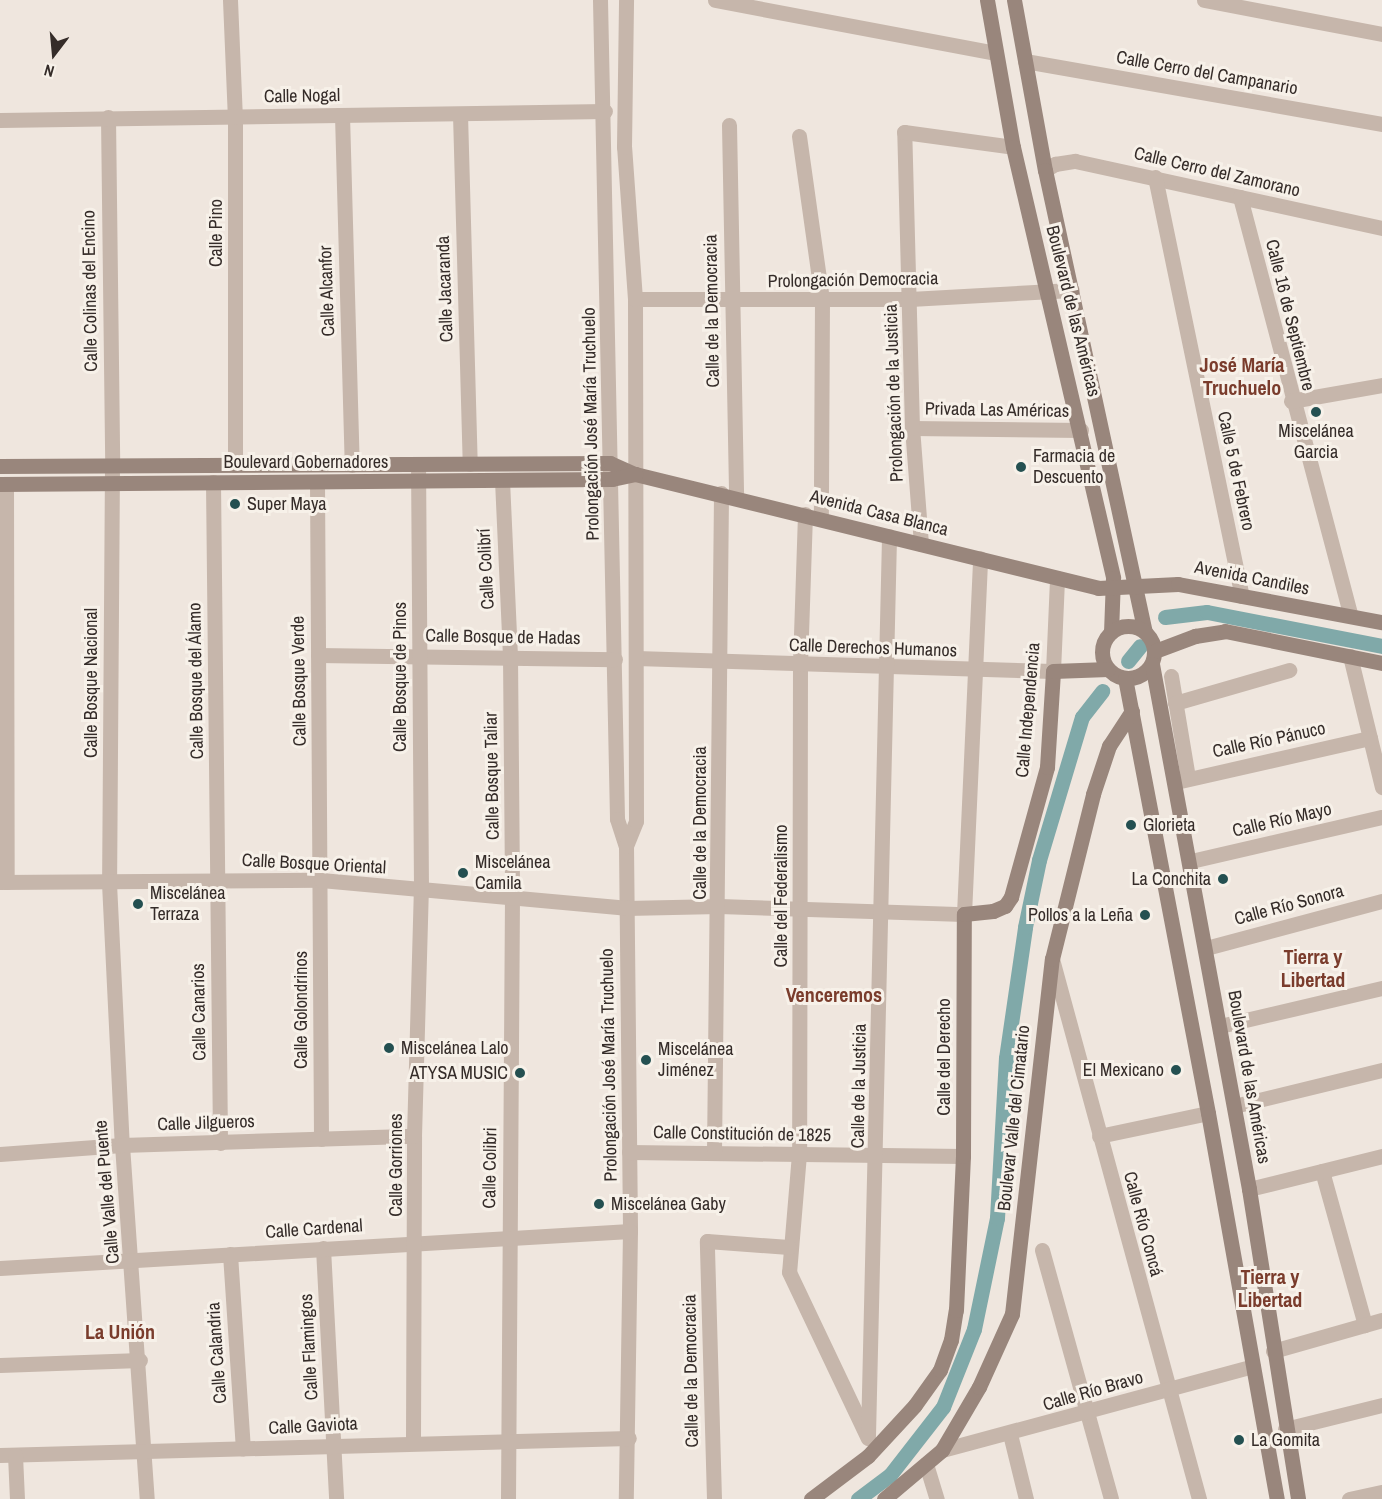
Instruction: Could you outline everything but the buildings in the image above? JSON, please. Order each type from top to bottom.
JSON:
[{"type":"main road","name":"Boulevard de las Américas","points":[[987,0],[1013,147],[1082,430],[1113,590],[1111,632]]},
{"type":"main road","name":"Boulevard de las Américas","points":[[1014,0],[1046,170],[1145,631]]},
{"type":"main road","name":"Boulevard Gobernadores","points":[[0,466],[610,463]]},
{"type":"main road","name":"Avenida Casa Blanca","points":[[610,463],[635,474],[1113,590]]},
{"type":"main road","name":"Avenida Casa Blanca","points":[[612,479],[635,474]]},
{"type":"main road","name":"Boulevard Gobernadores","points":[[3,484],[612,479]]},
{"type":"main road","name":"Avenida Candiles","points":[[1113,590],[1136,585],[1178,584],[1382,622]]},
{"type":"main road","points":[[1153,657],[1145,631],[1127,626],[1111,632],[1102,648],[1108,669],[1125,678],[1142,675],[1153,657],[1195,636],[1225,632],[1382,663]]},
{"type":"main road","name":"Boulevard de las Américas","points":[[1153,657],[1182,780],[1191,861],[1249,1189],[1285,1429],[1298,1499]]},
{"type":"main road","name":"Calle Derechos Humanos","points":[[1053,671],[1108,669]]},
{"type":"main road","name":"Calle Independencia","points":[[964,914],[993,911],[1005,906],[1011,897],[1047,767],[1053,671]]},
{"type":"main road","points":[[1125,678],[1208,1113],[1277,1499]]},
{"type":"main road","name":"Boulevar Valle del Cimatario","points":[[884,1499],[899,1494],[942,1450],[979,1387],[1012,1314],[1053,958],[1093,794],[1109,746],[1132,711]]},
{"type":"main road","name":"Calle del Derecho","points":[[811,1499],[868,1456],[940,1370],[951,1340],[956,1310],[963,1156],[964,914]]},
{"type":"street","name":"Calle Pino","points":[[230,0],[235,117],[235,465]]},
{"type":"street","name":"Prolongación José María Truchuelo","points":[[600,0],[605,111],[617,819],[626,846],[630,1231],[627,1499]]},
{"type":"street","name":"Prolongación José María Truchuelo","points":[[626,846],[636,821],[635,299],[624,147],[627,0]]},
{"type":"street","points":[[715,0],[995,53]]},
{"type":"street","points":[[1204,0],[1382,34]]},
{"type":"street","name":"Calle Cerro del Campanario","points":[[1025,61],[1382,124]]},
{"type":"street","name":"Calle Nogal","points":[[0,120],[605,111]]},
{"type":"street","name":"Calle Jacaranda","points":[[460,114],[470,464]]},
{"type":"street","name":"Calle Alcanfor","points":[[342,115],[352,465]]},
{"type":"street","name":"Calle Colinas del Encino","points":[[108,117],[112,466]]},
{"type":"street","name":"Calle de la Democracia","points":[[714,1153],[719,906],[720,662],[728,495],[731,301],[729,125]]},
{"type":"street","name":"Prolongación de la Justicia","points":[[921,544],[912,428],[904,132],[1013,147]]},
{"type":"street","points":[[799,136],[822,300],[821,519]]},
{"type":"street","name":"Calle Cerro del Zamorano","points":[[1046,170],[1055,164],[1075,161],[1382,228]]},
{"type":"street","name":"Calle 5 de Febrero","points":[[1155,177],[1242,596]]},
{"type":"street","name":"Calle 16 de Septiembre","points":[[1240,197],[1291,401],[1351,616]]},
{"type":"street","name":"Prolongación Democracia","points":[[635,299],[731,301],[910,299],[1048,294],[1072,290]]},
{"type":"street","points":[[1291,401],[1382,385]]},
{"type":"street","name":"Privada Las Américas","points":[[912,428],[1082,430]]},
{"type":"street","name":"Calle Bosque de Pinos","points":[[418,464],[421,889]]},
{"type":"street","points":[[110,483],[112,466]]},
{"type":"street","name":"Calle Colibrí","points":[[502,480],[510,656]]},
{"type":"street","name":"Calle Bosque del Álamo","points":[[213,482],[217,880]]},
{"type":"street","name":"Calle Bosque Verde","points":[[317,482],[321,880]]},
{"type":"street","name":"Calle Bosque Nacional","points":[[109,883],[110,483]]},
{"type":"street","points":[[3,484],[4,882]]},
{"type":"street","name":"Calle del Federalismo","points":[[805,514],[800,664],[799,1154],[789,1247],[789,1272],[795,1293],[868,1438]]},
{"type":"street","name":"Calle de la Justicia","points":[[868,1456],[877,1155],[889,536]]},
{"type":"street","name":"Calle del Derecho","points":[[964,914],[972,671],[980,558]]},
{"type":"street","name":"Calle Independencia","points":[[1053,671],[1057,578]]},
{"type":"street","name":"Calle Bosque de Hadas","points":[[318,655],[419,654],[615,659]]},
{"type":"street","name":"Calle Bosque Taliar","points":[[510,656],[512,896]]},
{"type":"street","points":[[1350,656],[1382,787]]},
{"type":"street","name":"Calle Derechos Humanos","points":[[636,658],[972,671],[1053,671]]},
{"type":"street","points":[[1175,703],[1289,670]]},
{"type":"street","name":"Boulevard de las Américas","points":[[1171,676],[1182,780]]},
{"type":"street","name":"Calle Río Pánuco","points":[[1182,780],[1370,738]]},
{"type":"street","name":"Calle Río Mayo","points":[[1191,861],[1382,817]]},
{"type":"street","name":"Calle Canarios","points":[[217,880],[220,1143]]},
{"type":"street","name":"Calle Bosque Oriental","points":[[4,882],[321,880],[626,908],[719,906],[964,914]]},
{"type":"street","name":"Calle Golondrinos","points":[[321,880],[321,1139]]},
{"type":"street","name":"Calle Valle del Puente","points":[[109,883],[122,1145],[140,1360],[147,1499]]},
{"type":"street","name":"Calle Gorriones","points":[[413,1441],[416,1242],[414,1136],[421,889]]},
{"type":"street","name":"Calle Colibri","points":[[508,1499],[512,896]]},
{"type":"street","name":"Calle Río Sonora","points":[[1206,948],[1382,901]]},
{"type":"street","name":"Calle Río Concá","points":[[1053,958],[1099,1136],[1199,1499]]},
{"type":"street","points":[[1220,1026],[1382,988]]},
{"type":"street","points":[[1233,1106],[1382,1070]]},
{"type":"street","points":[[1099,1136],[1208,1113]]},
{"type":"street","name":"Calle Jilgueros","points":[[0,1154],[122,1145],[414,1136]]},
{"type":"street","name":"Calle Constitución de 1825","points":[[629,1152],[963,1156]]},
{"type":"street","points":[[1249,1189],[1382,1156]]},
{"type":"street","points":[[1322,1171],[1365,1325]]},
{"type":"street","name":"Calle Cardenal","points":[[0,1268],[630,1231]]},
{"type":"street","name":"Calle de la Democracia","points":[[714,1499],[707,1241],[789,1247]]},
{"type":"street","name":"Calle Flamingos","points":[[323,1248],[336,1499]]},
{"type":"street","points":[[1042,1250],[1090,1413],[1112,1499]]},
{"type":"street","name":"Calle Calandria","points":[[230,1254],[243,1449]]},
{"type":"street","points":[[1273,1351],[1382,1320]]},
{"type":"street","points":[[0,1365],[140,1360]]},
{"type":"street","name":"Calle Río Bravo","points":[[942,1450],[1090,1413],[1253,1366]]},
{"type":"street","points":[[1285,1429],[1382,1405]]},
{"type":"street","points":[[1010,1434],[1026,1499]]},
{"type":"street","name":"Calle Gaviota","points":[[8,1455],[243,1449],[413,1441],[629,1438]]},
{"type":"street","points":[[8,1455],[17,1499]]},
{"type":"street","points":[[926,1464],[936,1499]]},
{"type":"street","points":[[1349,1499],[1382,1492]]},
{"type":"waterway","points":[[1165,617],[1207,612],[1382,646]]},
{"type":"waterway","points":[[1128,661],[1140,646]]},
{"type":"waterway","points":[[858,1499],[890,1475],[943,1407],[974,1329],[997,1218],[1006,1058],[1025,927],[1039,860],[1082,717],[1102,691]]},
{"type":"place","name":"Miscelánea Garcia","points":[[1316,412]]},
{"type":"place","name":"Farmacia de Descuento","points":[[1021,467]]},
{"type":"place","name":"Super Maya","points":[[235,504]]},
{"type":"place","name":"Glorieta","points":[[1131,825]]},
{"type":"place","name":"Miscelánea Camila","points":[[463,873]]},
{"type":"place","name":"La Conchita","points":[[1223,879]]},
{"type":"place","name":"Miscelánea Terraza","points":[[138,904]]},
{"type":"place","name":"Pollos a la Leña","points":[[1145,915]]},
{"type":"place","name":"Miscelánea Lalo","points":[[389,1048]]},
{"type":"place","name":"Miscelánea Jiménez","points":[[646,1060]]},
{"type":"place","name":"El Mexicano","points":[[1176,1070]]},
{"type":"place","name":"ATYSA MUSIC","points":[[520,1073]]},
{"type":"place","name":"Miscelánea Gaby","points":[[599,1204]]},
{"type":"place","name":"La Gomita","points":[[1239,1440]]},
{"type":"district","name":"José María Truchuelo","points":[[1242,376]]},
{"type":"district","name":"Tierra y Libertad","points":[[1313,968]]},
{"type":"district","name":"Venceremos","points":[[834,994]]},
{"type":"district","name":"Tierra y Libertad","points":[[1270,1288]]},
{"type":"district","name":"La Unión","points":[[120,1331]]}]
